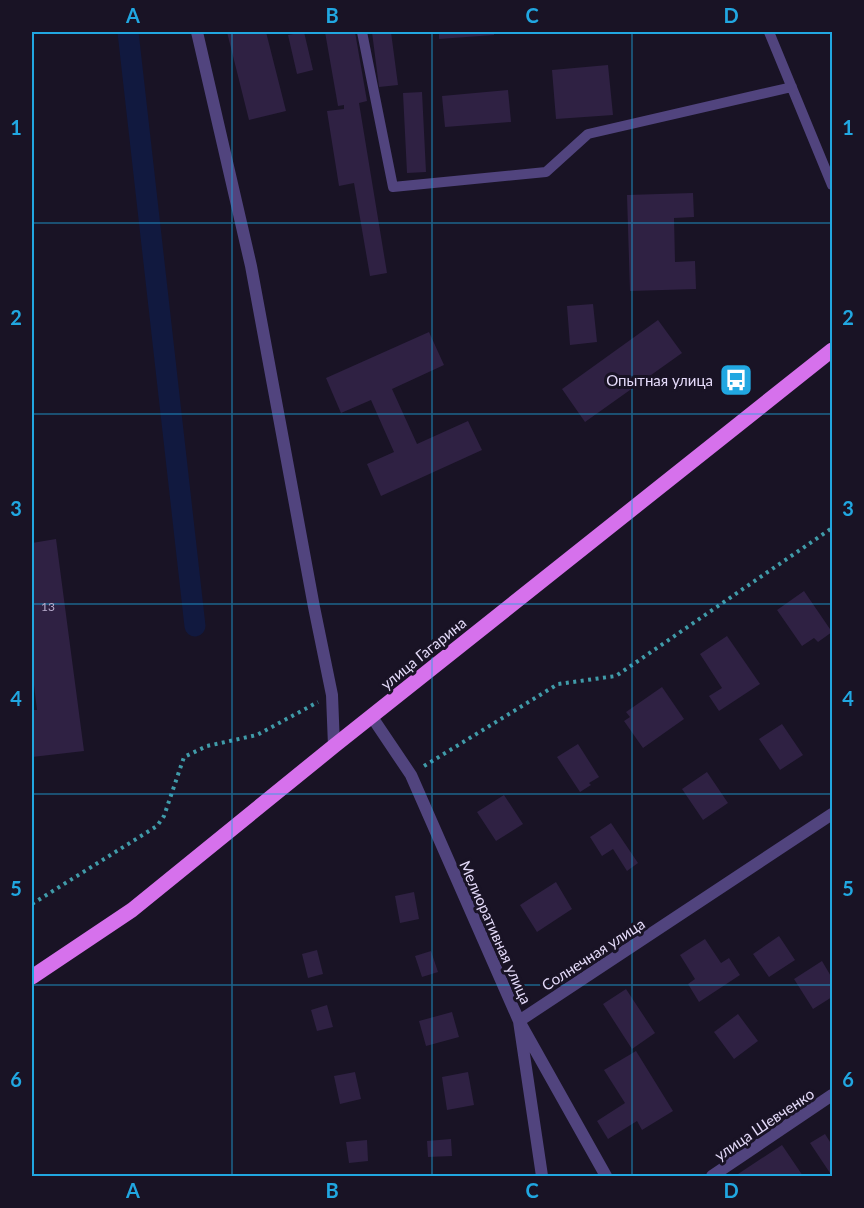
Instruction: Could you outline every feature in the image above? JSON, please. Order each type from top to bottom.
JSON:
[{"type":"main road","name":"улица Гагарина","points":[[32,977],[132,910],[334,746],[832,350]]},
{"type":"street","points":[[197,32],[251,266],[311,596],[332,695],[334,746]]},
{"type":"street","name":"Мелиоративная улица","points":[[372,717],[411,775],[519,1021],[542,1176]]},
{"type":"street","name":"Солнечная улица","points":[[519,1021],[832,814]]},
{"type":"street","points":[[519,1021],[606,1176]]},
{"type":"street","name":"улица Шевченко","points":[[711,1176],[832,1095]]},
{"type":"lane","points":[[362,32],[393,187],[546,172],[588,134],[792,87]]},
{"type":"lane","points":[[769,32],[832,185]]},
{"type":"path","points":[[411,775],[558,684],[616,676],[832,528]]},
{"type":"path","points":[[32,904],[157,826],[164,816],[184,758],[207,746],[257,735],[332,695]]},
{"type":"building","points":[[227,32],[266,32],[286,111],[249,120]]},
{"type":"building","points":[[304,32],[313,70],[297,74],[288,35]]},
{"type":"building","points":[[325,32],[355,32],[367,101],[359,103],[387,273],[370,276],[354,183],[339,186],[327,111],[344,109],[344,105],[338,106]]},
{"type":"building","points":[[372,32],[391,32],[398,85],[379,87]]},
{"type":"building","points":[[439,32],[494,32],[494,35],[439,39]]},
{"type":"building","points":[[608,65],[613,115],[556,119],[552,70]]},
{"type":"building","points":[[508,90],[511,122],[445,127],[442,96]]},
{"type":"building","points":[[422,92],[426,172],[407,173],[403,93]]},
{"type":"building","points":[[693,193],[694,217],[674,218],[675,262],[695,261],[696,289],[630,291],[627,195]]},
{"type":"building","points":[[593,304],[597,342],[570,345],[567,306]]},
{"type":"building","points":[[658,320],[682,353],[585,422],[562,389]]},
{"type":"building","points":[[429,332],[444,365],[392,389],[417,444],[468,421],[482,450],[381,496],[367,464],[394,452],[371,400],[341,413],[326,378]]},
{"type":"building","points":[[56,539],[84,751],[32,757],[32,710],[37,710],[32,669],[32,543]]},
{"type":"building","points":[[804,591],[832,632],[818,642],[814,638],[802,646],[777,610]]},
{"type":"building","points":[[727,636],[760,684],[719,711],[709,696],[722,688],[700,654]]},
{"type":"building","points":[[662,687],[684,719],[643,748],[624,721],[630,717],[626,712]]},
{"type":"building","points":[[782,724],[803,755],[780,770],[759,739]]},
{"type":"building","points":[[578,744],[599,777],[580,792],[557,757]]},
{"type":"building","points":[[707,772],[728,803],[703,820],[682,789]]},
{"type":"building","points":[[504,795],[523,824],[496,841],[477,812]]},
{"type":"building","points":[[611,823],[638,863],[627,871],[613,849],[602,856],[590,837]]},
{"type":"building","points":[[556,882],[572,909],[537,932],[520,905]]},
{"type":"building","points":[[414,892],[419,919],[400,923],[395,896]]},
{"type":"building","points":[[779,936],[795,960],[769,977],[753,954]]},
{"type":"building","points":[[705,939],[721,963],[729,958],[740,975],[699,1002],[688,984],[695,979],[680,955]]},
{"type":"building","points":[[317,950],[323,974],[308,978],[302,954]]},
{"type":"building","points":[[431,951],[438,972],[422,977],[415,956]]},
{"type":"building","points":[[822,961],[832,978],[832,997],[813,1009],[794,979]]},
{"type":"building","points":[[626,989],[655,1033],[632,1049],[603,1004]]},
{"type":"building","points":[[327,1005],[333,1027],[317,1031],[311,1010]]},
{"type":"building","points":[[452,1012],[459,1037],[426,1046],[419,1021]]},
{"type":"building","points":[[738,1014],[758,1041],[734,1059],[714,1032]]},
{"type":"building","points":[[636,1051],[673,1111],[642,1130],[637,1121],[608,1139],[597,1121],[625,1103],[604,1070]]},
{"type":"building","points":[[355,1072],[361,1099],[340,1104],[334,1076]]},
{"type":"building","points":[[468,1072],[474,1105],[447,1110],[442,1077]]},
{"type":"building","points":[[825,1134],[832,1145],[832,1176],[810,1143]]},
{"type":"building","points":[[451,1139],[452,1156],[428,1157],[427,1141]]},
{"type":"building","points":[[367,1140],[368,1161],[349,1163],[346,1142]]},
{"type":"building","points":[[782,1145],[803,1176],[735,1176]]},
{"type":"waterway","points":[[128,32],[195,626]]},
{"type":"place","name":"Опытная улица","points":[[736,380]]}]
